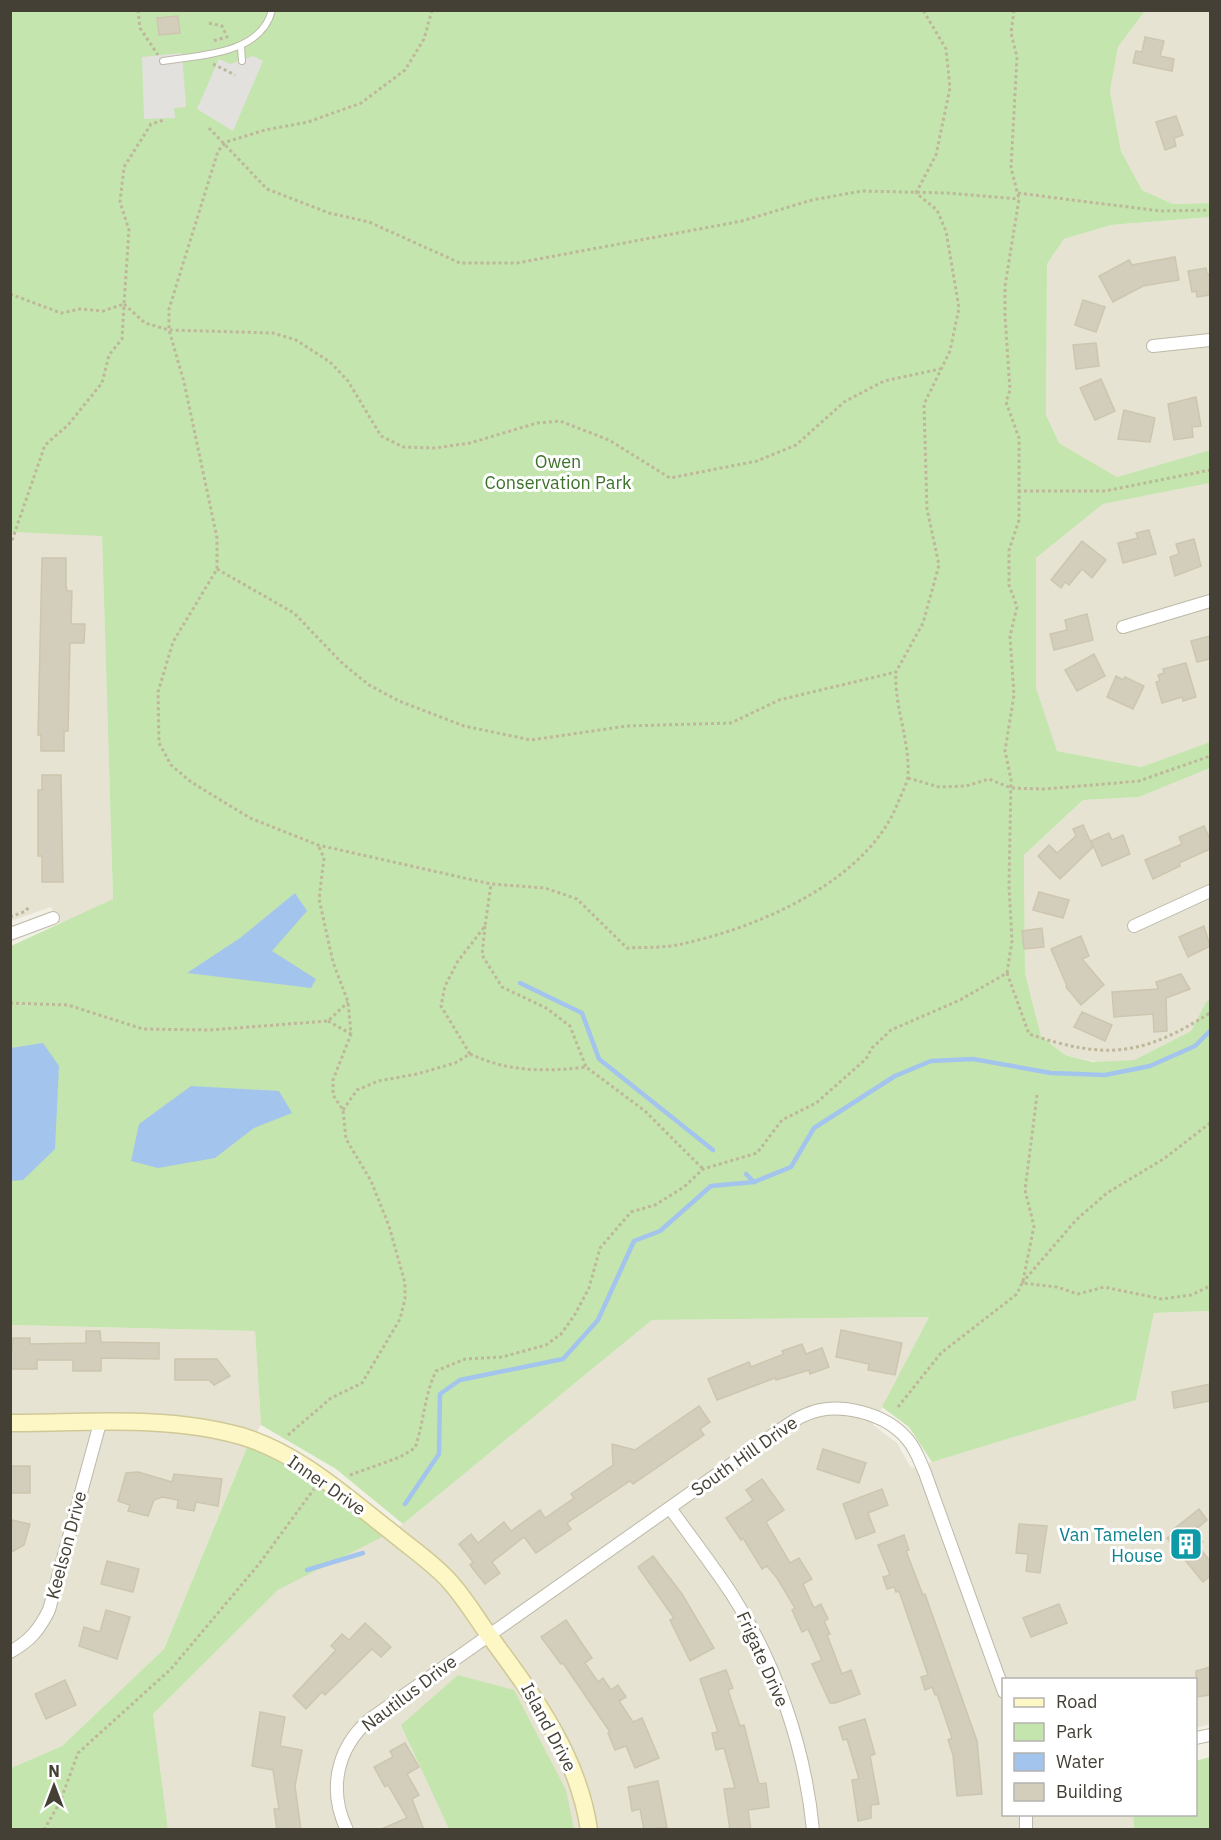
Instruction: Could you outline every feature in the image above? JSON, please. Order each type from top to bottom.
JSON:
[{"type":"street","points":[[1153,346],[1210,340]]},
{"type":"street","points":[[1123,627],[1210,601]]},
{"type":"street","points":[[1134,926],[1210,891]]},
{"type":"street","points":[[11,930],[52,918]]},
{"type":"street","name":"South Hill Drive","points":[[489,1635],[805,1414],[843,1409],[884,1421],[908,1440],[925,1473],[1002,1686]]},
{"type":"street","name":"Inner Drive","points":[[10,1423],[176,1424],[243,1437],[282,1453],[323,1478],[450,1582],[489,1635]]},
{"type":"street","name":"Keelson Drive","points":[[10,1652],[29,1641],[39,1630],[49,1610],[100,1423]]},
{"type":"street","name":"Frigate Drive","points":[[670,1508],[731,1593],[767,1660],[790,1723],[810,1805],[813,1830]]},
{"type":"street","name":"Nautilus Drive","points":[[348,1830],[341,1816],[336,1781],[343,1754],[352,1738],[369,1720],[489,1635]]},
{"type":"street","name":"Island Drive","points":[[489,1635],[525,1681],[558,1738],[581,1792],[589,1830]]},
{"type":"lane","points":[[163,61],[241,47],[270,19],[272,10]]},
{"type":"lane","points":[[241,47],[242,61]]},
{"type":"path","points":[[138,10],[140,28],[150,46],[163,61]]},
{"type":"path","points":[[432,10],[424,39],[405,70],[361,103],[308,122],[265,130],[226,142],[218,151],[176,280],[169,309],[169,330],[184,382],[217,538],[217,569],[173,642],[158,692],[159,743],[171,765],[191,782],[250,818],[318,845],[491,884],[544,888],[578,898],[627,948],[675,945],[731,931],[778,911],[823,887],[869,850],[888,828],[908,778],[904,723],[895,692],[896,672],[923,623],[939,565],[927,508],[924,404],[950,351],[959,308],[946,231],[937,210],[916,193]]},
{"type":"path","points":[[916,193],[936,155],[950,88],[946,49],[923,10]]},
{"type":"path","points":[[1014,10],[1011,33],[1017,57],[1011,168],[1019,199],[1005,286],[1010,390],[1006,402],[1019,438],[1019,520],[1009,550],[1009,585],[1017,607],[1010,636],[1014,695],[1005,751],[1011,788],[1009,886],[1012,941],[1007,973],[1029,1034],[1071,1048],[1113,1052],[1145,1046],[1176,1034],[1210,1013]]},
{"type":"path","points":[[10,546],[45,445],[68,425],[102,383],[108,355],[122,339],[129,230],[120,202],[124,167],[151,123],[165,120]]},
{"type":"path","points":[[209,128],[226,142],[267,189],[329,213],[369,222],[460,263],[517,263],[742,221],[812,200],[862,191],[1019,199]]},
{"type":"path","points":[[1018,193],[1161,211],[1210,210]]},
{"type":"path","points":[[1048,197],[1055,198]]},
{"type":"path","points":[[10,294],[61,313],[80,309],[103,311],[124,303]]},
{"type":"path","points":[[124,303],[145,323],[169,330],[273,333],[296,340],[330,362],[348,381],[381,436],[403,447],[435,448],[470,443],[537,423],[560,421],[609,440],[670,478],[757,461],[796,445],[844,402],[884,381],[940,369]]},
{"type":"path","points":[[1018,491],[1105,491],[1210,471]]},
{"type":"path","points":[[217,569],[294,613],[342,663],[369,685],[399,700],[464,726],[531,740],[627,726],[706,726],[731,723],[779,700],[896,672]]},
{"type":"path","points":[[908,778],[939,787],[966,786],[989,779],[1011,788],[1044,789],[1139,781],[1210,756]]},
{"type":"path","points":[[288,1435],[331,1398],[362,1383],[400,1319],[405,1299],[405,1283],[398,1252],[371,1181],[346,1139],[343,1110],[333,1095],[333,1080],[351,1034],[348,1002],[333,962],[319,899],[324,858],[318,845]]},
{"type":"path","points":[[491,884],[482,955],[502,987],[546,1008],[570,1026],[586,1067],[638,1105],[703,1169]]},
{"type":"path","points":[[10,916],[26,910],[29,906]]},
{"type":"path","points":[[485,926],[458,961],[446,986],[441,1006],[470,1054],[491,1064],[512,1069],[539,1071],[586,1067]]},
{"type":"path","points":[[350,1475],[415,1448],[424,1422],[426,1392],[436,1371],[465,1359],[502,1357],[530,1351],[546,1345],[561,1334],[589,1288],[600,1248],[631,1212],[654,1205],[684,1187],[703,1169],[757,1153],[782,1120],[816,1103],[866,1059],[872,1048],[891,1030],[960,1000],[1007,973]]},
{"type":"path","points":[[328,1021],[348,1002]]},
{"type":"path","points":[[10,1003],[68,1005],[143,1029],[210,1030],[328,1021],[351,1034]]},
{"type":"path","points":[[343,1110],[357,1090],[378,1081],[417,1074],[455,1063],[470,1054]]},
{"type":"path","points":[[1023,1283],[1034,1227],[1025,1190],[1037,1095]]},
{"type":"path","points":[[897,1407],[941,1353],[1017,1294],[1023,1283],[1076,1220],[1107,1193],[1165,1158],[1210,1123]]},
{"type":"path","points":[[1023,1283],[1057,1287],[1078,1294],[1104,1287],[1162,1299],[1191,1294],[1210,1286]]},
{"type":"path","points":[[44,1830],[60,1802],[78,1753],[171,1669],[259,1564],[323,1478]]},
{"type":"shaded area","points":[[1145,11],[1210,11],[1210,203],[1173,204],[1142,190],[1121,151],[1110,91],[1118,47]]},
{"type":"shaded area","points":[[182,53],[186,107],[174,108],[175,118],[144,119],[142,57]]},
{"type":"shaded area","points":[[253,56],[263,61],[233,131],[197,109],[219,59],[230,64]]},
{"type":"shaded area","points":[[1210,217],[1210,450],[1117,477],[1059,443],[1046,415],[1047,264],[1064,239],[1111,225]]},
{"type":"shaded area","points":[[1210,483],[1210,742],[1141,767],[1057,751],[1036,689],[1036,558],[1103,504]]},
{"type":"shaded area","points":[[11,532],[102,535],[113,900],[59,924],[51,907],[11,921]]},
{"type":"shaded area","points":[[1210,768],[1210,1000],[1206,1002],[1191,1031],[1134,1060],[1098,1062],[1065,1055],[1041,1036],[1025,973],[1024,855],[1083,800],[1139,797]]},
{"type":"shaded area","points":[[1210,1311],[1210,1724],[1197,1728],[1197,1678],[1002,1678],[1002,1816],[1133,1816],[1134,1829],[168,1829],[153,1714],[278,1590],[403,1524],[652,1320],[929,1317],[873,1425],[897,1443],[911,1468],[1136,1400],[1154,1313]]},
{"type":"shaded area","points":[[11,1325],[255,1331],[261,1425],[244,1454],[164,1649],[62,1746],[11,1768]]},
{"type":"green space","name":"Owen Conservation Park","points":[[11,11],[1145,11],[1118,47],[1110,91],[1121,151],[1142,190],[1173,204],[1210,203],[1210,217],[1111,225],[1064,239],[1047,264],[1046,415],[1059,443],[1117,477],[1210,450],[1210,483],[1103,504],[1036,558],[1036,688],[1057,751],[1141,767],[1210,742],[1210,768],[1139,797],[1083,800],[1024,855],[1025,973],[1041,1036],[1065,1055],[1093,1062],[1134,1060],[1191,1031],[1206,1002],[1210,1000],[1210,1311],[1154,1313],[1136,1400],[932,1462],[909,1427],[882,1407],[929,1317],[652,1320],[403,1524],[336,1469],[261,1425],[255,1331],[11,1325],[11,946],[113,899],[102,536],[11,532]]},
{"type":"green space","points":[[250,1440],[392,1532],[278,1590],[153,1714],[168,1829],[11,1830],[11,1768],[62,1746],[164,1649]]},
{"type":"green space","points":[[458,1675],[514,1690],[566,1790],[574,1829],[449,1829],[401,1725]]},
{"type":"green space","points":[[1210,1757],[1210,1829],[1134,1829],[1133,1816],[1197,1816],[1197,1761]]},
{"type":"water","points":[[295,893],[307,911],[272,951],[316,979],[311,988],[187,973],[240,938]]},
{"type":"water","points":[[43,1043],[59,1066],[55,1149],[23,1180],[11,1181],[11,1048]]},
{"type":"water","points":[[191,1086],[279,1091],[292,1113],[254,1128],[215,1158],[158,1168],[131,1161],[139,1124]]},
{"type":"building","points":[[178,16],[180,33],[159,35],[157,18]]},
{"type":"building","points":[[1145,37],[1164,41],[1160,56],[1174,59],[1172,71],[1133,63],[1136,51],[1142,52]]},
{"type":"building","points":[[1176,116],[1183,135],[1174,138],[1176,146],[1165,150],[1156,122]]},
{"type":"building","points":[[1175,257],[1179,280],[1143,286],[1113,302],[1099,276],[1129,260],[1132,265]]},
{"type":"building","points":[[1206,268],[1207,274],[1210,274],[1210,295],[1197,297],[1196,291],[1192,292],[1188,271]]},
{"type":"building","points":[[1083,300],[1105,307],[1096,332],[1075,325]]},
{"type":"building","points":[[1096,343],[1099,366],[1076,369],[1073,345]]},
{"type":"building","points":[[1101,379],[1115,411],[1095,420],[1080,388]]},
{"type":"building","points":[[1196,397],[1201,426],[1192,427],[1193,437],[1174,440],[1168,404]]},
{"type":"building","points":[[1124,410],[1155,418],[1150,442],[1118,439]]},
{"type":"building","points":[[1149,530],[1156,554],[1123,563],[1118,543],[1138,538],[1136,533]]},
{"type":"building","points":[[1194,539],[1201,566],[1175,576],[1170,557],[1179,554],[1176,544]]},
{"type":"building","points":[[1082,541],[1106,560],[1092,578],[1082,569],[1069,585],[1065,582],[1061,588],[1051,580]]},
{"type":"building","points":[[42,558],[66,558],[66,586],[67,591],[72,591],[71,624],[85,624],[84,643],[70,643],[68,731],[64,731],[64,751],[41,751],[41,735],[38,735]]},
{"type":"building","points":[[1087,614],[1093,640],[1054,650],[1050,634],[1067,630],[1065,620]]},
{"type":"building","points":[[1210,636],[1210,659],[1197,662],[1191,641]]},
{"type":"building","points":[[1094,654],[1105,676],[1077,691],[1065,670]]},
{"type":"building","points":[[1186,663],[1196,697],[1183,701],[1182,697],[1162,703],[1156,682],[1160,681],[1158,675],[1164,673],[1163,669]]},
{"type":"building","points":[[1116,676],[1123,680],[1125,677],[1144,686],[1133,709],[1107,697]]},
{"type":"building","points":[[42,775],[61,775],[63,882],[42,882],[42,856],[38,856],[38,790],[42,790]]},
{"type":"building","points":[[1083,825],[1093,847],[1060,879],[1038,856],[1049,845],[1057,853],[1076,836],[1073,829]]},
{"type":"building","points":[[1204,826],[1210,839],[1210,849],[1179,863],[1180,866],[1153,879],[1145,860],[1182,844],[1179,837]]},
{"type":"building","points":[[1109,833],[1112,840],[1123,835],[1130,854],[1102,866],[1091,841]]},
{"type":"building","points":[[1039,892],[1069,900],[1063,918],[1033,910]]},
{"type":"building","points":[[1204,926],[1210,946],[1188,957],[1179,937]]},
{"type":"building","points":[[1042,928],[1044,947],[1024,949],[1022,931]]},
{"type":"building","points":[[1081,936],[1089,956],[1082,959],[1104,985],[1081,1005],[1066,987],[1051,949]]},
{"type":"building","points":[[1181,974],[1190,989],[1166,998],[1167,1031],[1154,1032],[1153,1014],[1114,1017],[1112,992],[1158,989],[1156,982]]},
{"type":"building","points":[[1082,1012],[1112,1025],[1105,1041],[1074,1027]]},
{"type":"building","points":[[841,1330],[902,1343],[895,1375],[868,1370],[869,1364],[836,1357]]},
{"type":"building","points":[[86,1331],[100,1331],[101,1342],[159,1343],[159,1359],[101,1358],[101,1371],[73,1371],[73,1360],[37,1360],[37,1369],[10,1369],[13,1338],[30,1338],[30,1344],[86,1343]]},
{"type":"building","points":[[802,1344],[806,1354],[822,1348],[829,1367],[810,1374],[809,1370],[776,1380],[775,1378],[717,1400],[708,1379],[749,1362],[751,1367],[784,1354],[782,1351]]},
{"type":"building","points":[[175,1359],[217,1359],[230,1376],[214,1385],[209,1380],[175,1380]]},
{"type":"building","points":[[1210,1384],[1210,1401],[1174,1408],[1172,1392]]},
{"type":"building","points":[[699,1406],[710,1422],[700,1429],[704,1435],[633,1484],[630,1481],[567,1523],[571,1529],[536,1553],[524,1537],[492,1562],[500,1573],[485,1584],[470,1565],[473,1562],[459,1544],[471,1534],[478,1543],[504,1522],[511,1531],[540,1510],[545,1518],[574,1498],[571,1494],[613,1465],[612,1444],[635,1450]]},
{"type":"building","points":[[823,1449],[866,1463],[859,1483],[817,1469]]},
{"type":"building","points":[[10,1466],[30,1466],[30,1493],[10,1493]]},
{"type":"building","points":[[138,1472],[172,1482],[174,1474],[222,1479],[218,1506],[196,1502],[194,1511],[177,1508],[178,1500],[162,1497],[154,1500],[148,1516],[128,1511],[130,1505],[118,1501],[126,1473]]},
{"type":"building","points":[[762,1479],[784,1510],[766,1522],[790,1563],[799,1558],[812,1579],[803,1584],[814,1608],[821,1604],[828,1619],[824,1621],[830,1634],[827,1635],[842,1674],[851,1670],[860,1694],[830,1703],[812,1664],[822,1660],[808,1629],[802,1632],[792,1610],[795,1608],[777,1578],[767,1566],[762,1569],[743,1538],[741,1540],[726,1518],[753,1500],[746,1490]]},
{"type":"building","points":[[882,1489],[888,1505],[868,1513],[875,1532],[856,1539],[843,1504]]},
{"type":"building","name":"Van Tamelen House","points":[[1199,1509],[1207,1520],[1194,1531],[1203,1542],[1198,1546],[1210,1561],[1210,1576],[1203,1582],[1167,1538],[1176,1531],[1174,1529]]},
{"type":"building","points":[[12,1520],[30,1524],[24,1545],[10,1553]]},
{"type":"building","points":[[1019,1524],[1047,1526],[1040,1573],[1026,1571],[1028,1554],[1016,1553]]},
{"type":"building","points":[[904,1535],[909,1550],[906,1551],[923,1595],[925,1594],[977,1741],[982,1794],[957,1796],[953,1755],[948,1740],[952,1738],[937,1694],[935,1695],[932,1687],[925,1690],[921,1677],[928,1675],[899,1591],[896,1592],[894,1587],[887,1589],[883,1577],[890,1575],[878,1545]]},
{"type":"building","points":[[653,1556],[682,1594],[714,1648],[690,1661],[670,1620],[674,1618],[638,1567]]},
{"type":"building","points":[[107,1561],[139,1569],[133,1592],[101,1584]]},
{"type":"building","points":[[1059,1604],[1067,1623],[1031,1637],[1023,1618]]},
{"type":"building","points":[[106,1610],[130,1617],[117,1659],[79,1646],[84,1627],[100,1632]]},
{"type":"building","points":[[566,1620],[592,1658],[585,1663],[598,1682],[603,1678],[611,1690],[618,1685],[626,1697],[619,1701],[633,1722],[642,1718],[659,1758],[635,1768],[626,1746],[615,1750],[608,1733],[610,1732],[563,1663],[561,1664],[541,1637]]},
{"type":"building","points":[[365,1623],[391,1647],[381,1657],[372,1649],[325,1695],[322,1692],[306,1709],[293,1696],[336,1650],[331,1646],[342,1634],[349,1640]]},
{"type":"building","points":[[1210,1667],[1210,1695],[1197,1697],[1196,1671]]},
{"type":"building","points":[[726,1670],[733,1688],[728,1690],[740,1726],[744,1725],[759,1784],[766,1783],[769,1807],[748,1810],[751,1830],[730,1830],[724,1789],[735,1788],[724,1748],[716,1750],[712,1733],[718,1732],[700,1679]]},
{"type":"building","points":[[65,1680],[76,1705],[46,1719],[35,1694]]},
{"type":"building","points":[[260,1712],[285,1717],[280,1746],[302,1750],[295,1786],[301,1830],[277,1830],[274,1809],[279,1809],[273,1770],[252,1766]]},
{"type":"building","points":[[865,1719],[875,1754],[870,1756],[879,1804],[871,1805],[871,1818],[858,1821],[852,1780],[859,1779],[847,1739],[843,1740],[839,1727]]},
{"type":"building","points":[[405,1743],[419,1767],[407,1774],[419,1795],[412,1799],[424,1830],[379,1830],[407,1818],[388,1785],[385,1787],[374,1767],[393,1757],[390,1751]]},
{"type":"building","points":[[658,1781],[667,1827],[644,1830],[640,1809],[632,1811],[628,1787]]},
{"type":"waterway","points":[[520,983],[582,1013],[599,1059],[713,1150]]},
{"type":"waterway","points":[[405,1504],[439,1454],[440,1394],[460,1380],[563,1359],[598,1320],[634,1241],[660,1231],[711,1186],[754,1182],[791,1167],[814,1128],[895,1076],[931,1061],[973,1059],[1051,1073],[1105,1075],[1150,1066],[1195,1046],[1210,1031]]},
{"type":"waterway","points":[[746,1174],[754,1182]]},
{"type":"waterway","points":[[307,1570],[363,1553]]},
{"type":"place","name":"Van Tamelen House","points":[[1186,1544]]}]
